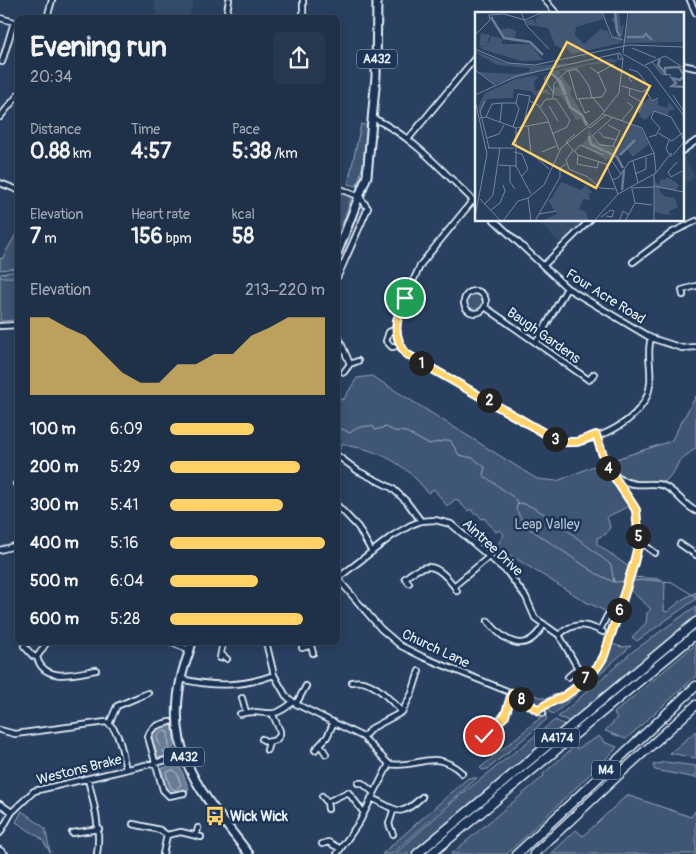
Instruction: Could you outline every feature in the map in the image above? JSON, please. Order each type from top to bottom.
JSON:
[{"type":"highway","name":"A4174","points":[[417,854],[696,622]]},
{"type":"highway","name":"A4174","points":[[431,854],[696,634]]},
{"type":"highway","name":"M4","points":[[517,854],[696,686]]},
{"type":"highway","name":"M4","points":[[534,854],[624,768],[696,705]]},
{"type":"main road","name":"A432","points":[[340,246],[367,176],[376,76],[377,0]]},
{"type":"main road","name":"A432","points":[[191,646],[181,679],[178,719],[179,738],[184,756],[201,793],[249,854]]},
{"type":"street","points":[[48,15],[52,0]]},
{"type":"street","points":[[226,15],[229,0]]},
{"type":"street","points":[[303,0],[303,15]]},
{"type":"street","points":[[545,0],[555,12]]},
{"type":"street","points":[[690,0],[696,13]]},
{"type":"street","points":[[0,18],[15,22]]},
{"type":"street","points":[[2,58],[15,25]]},
{"type":"street","points":[[409,138],[475,58]]},
{"type":"street","points":[[0,117],[15,99]]},
{"type":"street","points":[[373,118],[409,138],[475,202],[421,264],[396,321],[400,346],[416,360],[560,442],[577,442],[618,427],[640,409],[647,396],[650,384],[647,350],[651,338]]},
{"type":"street","points":[[694,142],[696,149]]},
{"type":"street","points":[[0,183],[15,189]]},
{"type":"street","points":[[340,189],[360,197],[368,208],[340,271]]},
{"type":"street","name":"Four Acre Road","points":[[495,221],[567,288],[651,338],[682,348],[696,347]]},
{"type":"street","points":[[543,266],[589,221]]},
{"type":"street","points":[[633,262],[641,260],[673,232],[696,221]]},
{"type":"street","points":[[681,284],[683,292],[696,286]]},
{"type":"street","points":[[536,343],[567,288]]},
{"type":"street","name":"Baugh Gardens","points":[[477,291],[485,297],[485,307],[478,313],[470,313],[466,309],[464,299],[470,292],[477,291]]},
{"type":"street","name":"Baugh Gardens","points":[[485,307],[588,382],[594,374]]},
{"type":"street","points":[[0,326],[15,325]]},
{"type":"street","points":[[396,329],[389,332],[386,341],[392,347],[400,346]]},
{"type":"street","points":[[340,341],[350,364]]},
{"type":"street","points":[[344,372],[350,364],[358,361]]},
{"type":"street","points":[[596,435],[606,464],[636,510],[638,540],[655,554]]},
{"type":"street","points":[[340,457],[358,470],[392,488],[406,501],[421,521],[392,536],[340,577]]},
{"type":"street","points":[[615,476],[634,484],[662,485],[673,492],[683,503],[696,511]]},
{"type":"street","points":[[340,508],[358,527],[372,552]]},
{"type":"street","name":"Aintree Drive","points":[[421,521],[435,520],[451,524],[490,556],[526,597],[535,618],[559,635],[579,670],[568,677]]},
{"type":"street","name":"Church Lane","points":[[340,581],[382,629],[401,646],[512,693],[541,711],[550,701],[566,694],[597,669],[604,656],[628,582],[638,540]]},
{"type":"street","points":[[680,544],[696,556]]},
{"type":"street","points":[[0,550],[15,546]]},
{"type":"street","points":[[454,586],[490,556]]},
{"type":"street","points":[[409,583],[405,578],[419,567],[429,567],[441,570],[458,591]]},
{"type":"street","points":[[559,635],[569,628],[583,624],[602,631],[608,616]]},
{"type":"street","points":[[488,621],[493,628],[512,641],[522,644],[536,638],[544,624]]},
{"type":"street","points":[[487,631],[493,628]]},
{"type":"street","points":[[37,657],[45,645]]},
{"type":"street","points":[[222,645],[220,656],[227,659]]},
{"type":"street","points":[[266,645],[274,675],[280,688],[294,703],[363,737],[389,764],[408,764],[438,758],[462,773]]},
{"type":"street","points":[[302,648],[309,645]]},
{"type":"street","points":[[311,645],[313,653]]},
{"type":"street","points":[[24,646],[33,656],[37,657],[42,667],[51,674],[59,675],[96,670]]},
{"type":"street","points":[[363,737],[372,728],[402,712],[412,692],[418,671]]},
{"type":"street","points":[[181,679],[215,686],[234,686],[256,682],[274,675]]},
{"type":"street","points":[[374,686],[376,680]]},
{"type":"street","points":[[352,682],[374,686],[402,712]]},
{"type":"street","points":[[240,714],[252,710],[265,715],[273,715],[285,710],[294,703],[306,686]]},
{"type":"street","points":[[109,724],[117,706],[148,693]]},
{"type":"street","points":[[484,736],[488,729],[505,716],[512,693]]},
{"type":"street","points":[[242,698],[246,712]]},
{"type":"street","points":[[262,739],[269,742],[276,740],[280,735],[273,715]]},
{"type":"street","points":[[0,730],[15,734],[101,721],[109,724],[118,736],[126,769]]},
{"type":"street","points":[[170,722],[158,724],[150,731],[148,737],[166,795],[175,796],[184,793]]},
{"type":"street","points":[[315,750],[321,746],[334,722]]},
{"type":"street","points":[[480,728],[488,729]]},
{"type":"street","points":[[267,750],[269,742]]},
{"type":"street","points":[[321,746],[326,754]]},
{"type":"street","name":"Westons Brake","points":[[0,833],[12,812],[34,791],[184,756]]},
{"type":"street","points":[[337,854],[339,848],[364,813],[389,764]]},
{"type":"street","points":[[88,778],[99,829],[97,854]]},
{"type":"street","points":[[358,783],[362,783],[372,796],[393,811],[404,811],[421,800]]},
{"type":"street","points":[[327,802],[348,792],[351,786]]},
{"type":"street","points":[[348,792],[364,813]]},
{"type":"street","points":[[322,796],[327,802],[328,809]]},
{"type":"street","points":[[0,804],[12,812]]},
{"type":"street","points":[[392,834],[389,824],[393,811]]},
{"type":"street","points":[[140,825],[141,819]]},
{"type":"street","points":[[133,824],[160,830],[167,835],[181,832],[199,836],[198,828]]},
{"type":"street","points":[[72,832],[99,829]]},
{"type":"street","points":[[163,854],[167,835]]},
{"type":"street","points":[[322,844],[328,842],[339,848]]},
{"type":"street","points":[[0,850],[5,854]]},
{"type":"shaded area","points":[[154,0],[194,0],[190,15],[156,15]]},
{"type":"shaded area","points":[[684,157],[695,177],[684,184]]},
{"type":"shaded area","points":[[537,221],[585,221],[560,243]]},
{"type":"green space","points":[[361,124],[368,126],[366,154],[357,186],[348,184]]},
{"type":"green space","points":[[340,193],[349,196],[351,199],[340,231]]},
{"type":"green space","points":[[362,205],[366,208],[340,267],[340,254]]},
{"type":"green space","points":[[15,236],[15,268],[0,270],[0,258],[2,259]]},
{"type":"green space","points":[[15,271],[15,320],[0,321],[0,274]]},
{"type":"green space","points":[[471,293],[479,293],[484,298],[482,309],[471,311],[466,306],[466,298]]},
{"type":"green space","name":"Leap Valley","points":[[372,376],[537,479],[557,481],[599,464],[629,506],[607,517],[610,527],[606,534],[597,538],[597,544],[629,567],[615,616],[586,602],[510,555],[504,564],[492,553],[504,535],[500,530],[496,532],[484,518],[482,519],[477,513],[475,515],[471,509],[468,511],[456,499],[447,506],[434,489],[428,493],[401,466],[385,457],[343,443],[340,449],[340,399],[343,400],[357,378]]},
{"type":"green space","points":[[696,396],[696,448],[679,461],[675,470],[664,483],[637,481],[621,477],[610,461],[671,441]]},
{"type":"green space","points":[[632,577],[661,579],[665,584],[664,611],[667,612],[683,599],[696,592],[696,599],[637,641],[632,637],[646,623],[647,613],[651,609],[629,589]]},
{"type":"green space","points":[[696,606],[696,618],[569,721],[558,717],[632,652]]},
{"type":"green space","points":[[611,644],[622,647],[631,646],[554,714],[549,712],[545,706],[560,699],[598,668]]},
{"type":"green space","points":[[696,644],[696,676],[626,739],[605,731],[617,718],[614,713]]},
{"type":"green space","points":[[522,691],[547,699],[552,695],[562,694],[540,705],[522,695]]},
{"type":"green space","points":[[518,698],[545,715],[547,719],[488,769],[482,770],[480,768],[540,718],[514,700]]},
{"type":"green space","points":[[555,720],[565,725],[409,854],[395,854],[457,798]]},
{"type":"green space","points":[[696,731],[696,758],[670,753]]},
{"type":"green space","points":[[599,736],[604,742],[617,747],[507,854],[451,854],[544,776],[543,774],[575,746],[577,749]]},
{"type":"green space","points":[[665,762],[696,766],[696,778],[655,770],[653,765]]},
{"type":"green space","points":[[468,778],[477,778],[392,854],[382,854]]},
{"type":"green space","points":[[627,795],[691,817],[696,810],[696,854],[551,854],[576,830],[583,836]]},
{"type":"green space","points":[[22,811],[45,828],[50,852],[42,839],[16,822]]},
{"type":"water","points":[[173,725],[174,746],[170,753],[158,758],[152,737],[160,728]]},
{"type":"water","points":[[174,765],[181,769],[189,789],[178,794],[167,793],[159,769]]},
{"type":"waterway","points":[[0,277],[15,277]]},
{"type":"waterway","points":[[340,428],[350,433],[357,428],[373,426],[375,430],[386,427],[394,431],[406,432],[428,444],[450,440],[459,455],[473,458],[485,467],[483,475],[513,497]]},
{"type":"waterway","points":[[515,499],[518,503],[516,509],[524,525],[597,574],[614,582],[648,580],[672,582],[696,597]]},
{"type":"waterway","points":[[518,503],[538,510],[551,518],[611,565],[614,582]]},
{"type":"place","name":"Wick Wick","points":[[215,816]]},
{"type":"route","points":[[405,298],[396,321],[396,329],[400,346],[406,354],[560,442],[577,442],[596,435],[606,464],[636,510],[638,546],[604,656],[597,669],[566,694],[544,704],[538,710],[512,693],[505,716],[496,725],[488,729],[484,736]]}]
